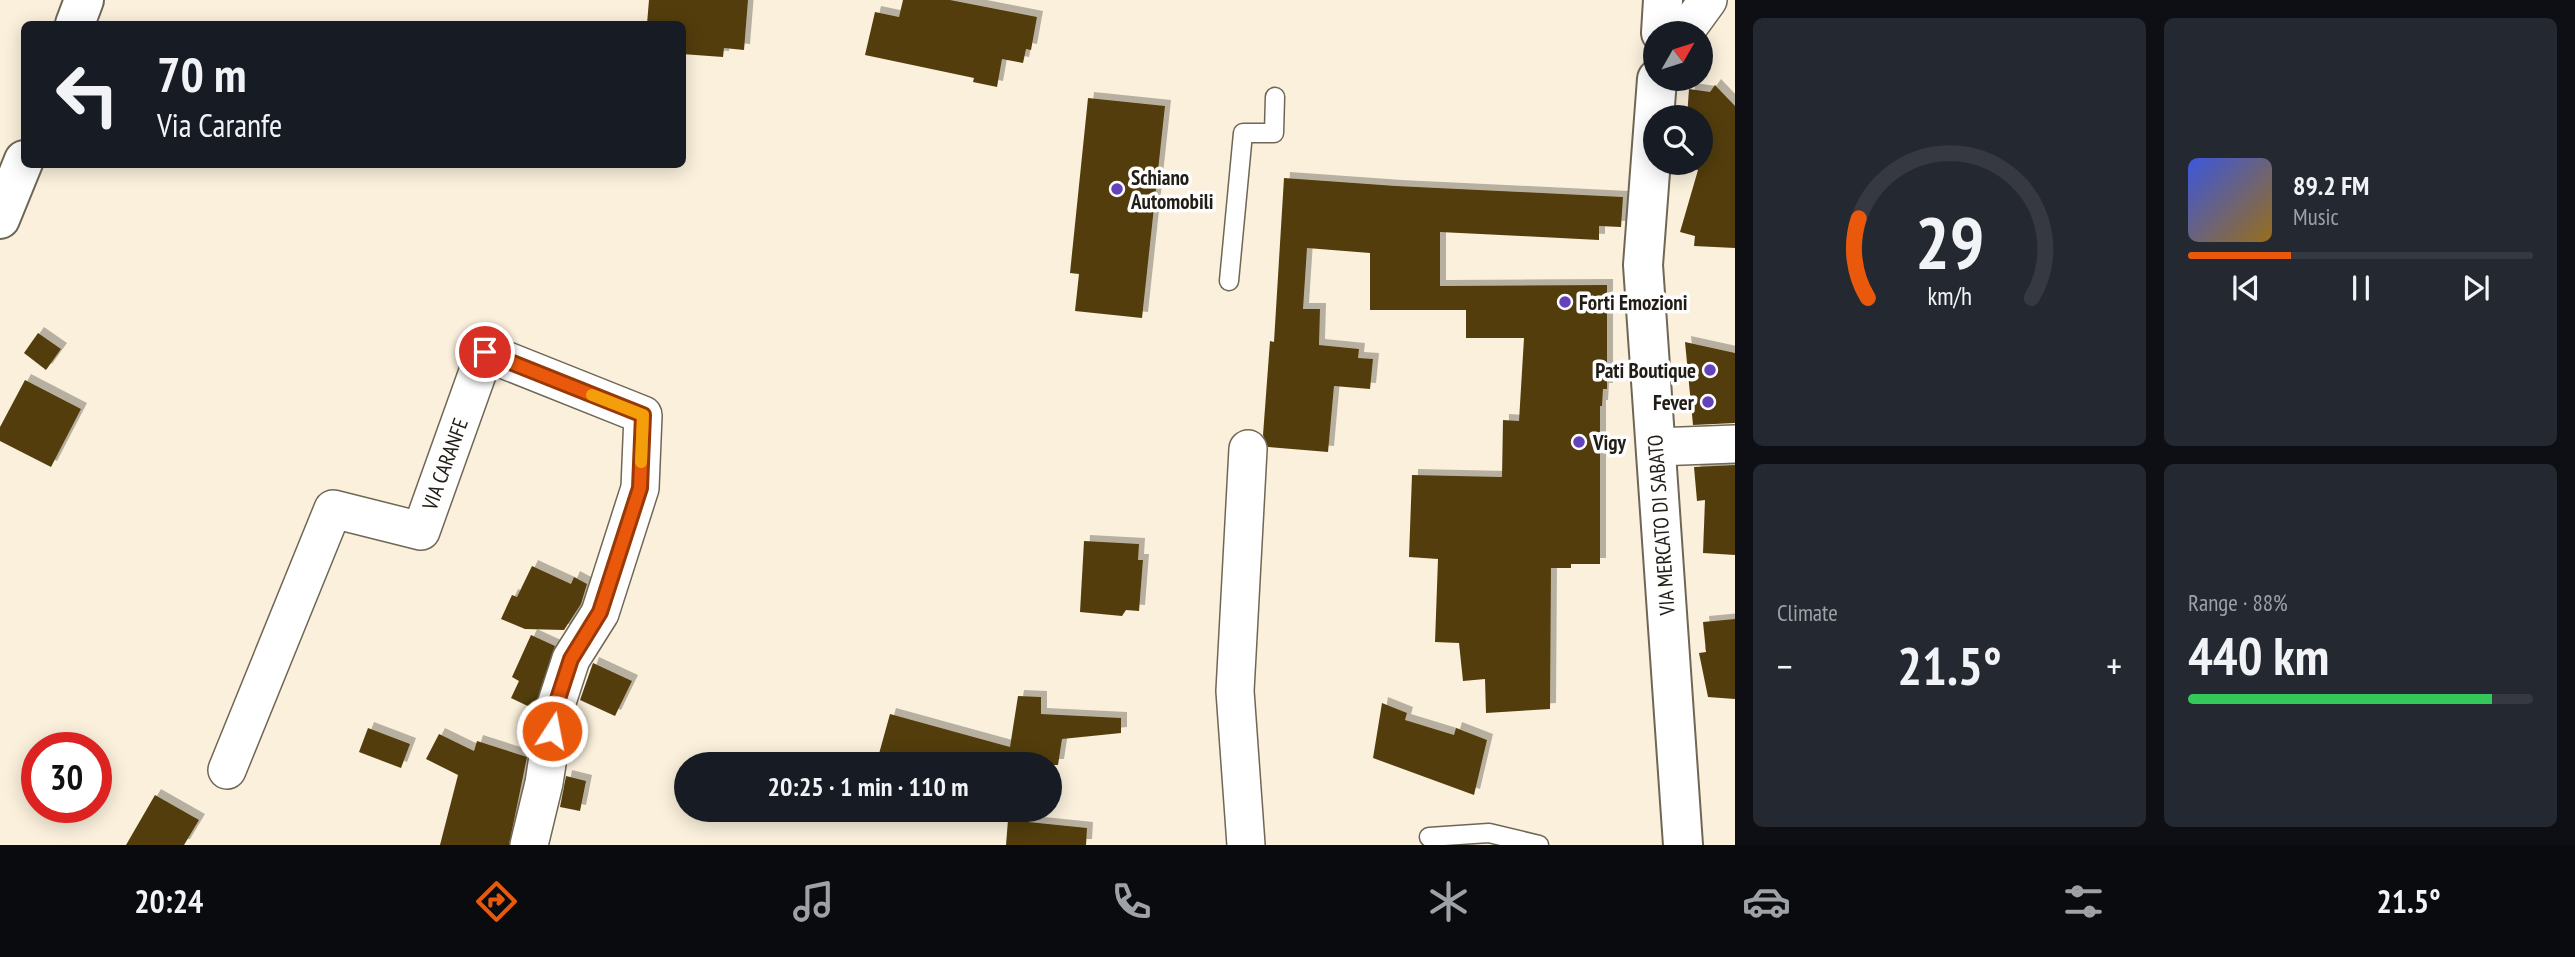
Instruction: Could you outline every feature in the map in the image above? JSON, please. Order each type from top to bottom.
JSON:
[{"type":"street","points":[[76,21],[84,0]]},
{"type":"street","points":[[1662,21],[1663,0]]},
{"type":"street","points":[[1693,21],[1708,0]]},
{"type":"street","name":"VIA MERCATO DI SABATO","points":[[1656,91],[1643,264],[1683,845]]},
{"type":"street","points":[[0,219],[21,167]]},
{"type":"street","name":"VIA CARANFE","points":[[227,770],[333,509],[421,531],[485,352],[643,415],[640,488],[600,612],[571,659],[556,705],[544,783],[529,845]]},
{"type":"street","points":[[1656,447],[1735,443]]},
{"type":"street","points":[[1246,845],[1235,691],[1248,449]]},
{"type":"lane","points":[[1228,281],[1243,133],[1274,133],[1275,97]]},
{"type":"lane","points":[[1429,837],[1489,833],[1539,845]]},
{"type":"building","points":[[649,0],[748,0],[744,50],[724,48],[723,57],[686,54],[686,21],[647,21]]},
{"type":"building","points":[[903,0],[950,0],[1037,17],[1031,50],[1026,49],[1023,63],[1002,59],[997,87],[973,82],[974,78],[865,55],[875,12],[899,17]]},
{"type":"building","points":[[1715,85],[1735,106],[1735,248],[1694,246],[1695,236],[1680,232],[1697,175],[1713,175],[1713,105],[1688,105],[1689,91],[1710,92]]},
{"type":"building","name":"Schiano Automobili","points":[[1088,98],[1165,106],[1142,318],[1075,311],[1079,274],[1070,273]]},
{"type":"building","points":[[1284,178],[1623,197],[1621,227],[1599,226],[1599,240],[1440,232],[1440,286],[1607,285],[1607,389],[1603,389],[1600,406],[1600,564],[1571,564],[1571,568],[1551,568],[1550,709],[1486,713],[1485,679],[1463,681],[1459,643],[1435,642],[1438,559],[1409,557],[1412,475],[1502,477],[1503,420],[1519,421],[1524,338],[1466,338],[1466,310],[1370,310],[1370,253],[1307,248],[1303,309],[1320,309],[1319,345],[1359,349],[1358,358],[1373,359],[1370,389],[1334,386],[1328,452],[1268,447],[1263,435],[1270,341],[1274,342]]},
{"type":"building","points":[[38,333],[61,349],[46,370],[24,353]]},
{"type":"building","points":[[1685,342],[1735,353],[1735,423],[1693,425]]},
{"type":"building","points":[[25,380],[81,409],[51,467],[0,441],[0,427]]},
{"type":"building","points":[[1735,465],[1735,555],[1703,553],[1705,500],[1697,501],[1694,467]]},
{"type":"building","points":[[1084,541],[1139,544],[1138,560],[1143,560],[1139,611],[1126,610],[1122,616],[1080,612]]},
{"type":"building","points":[[532,566],[571,584],[574,577],[587,584],[581,604],[564,630],[525,629],[501,619],[512,595],[517,597]]},
{"type":"building","points":[[1735,619],[1735,699],[1708,697],[1699,653],[1706,652],[1703,622]]},
{"type":"building","points":[[531,635],[555,646],[534,709],[511,698],[519,681],[512,677]]},
{"type":"building","points":[[593,663],[632,681],[615,716],[580,700]]},
{"type":"building","points":[[1018,696],[1041,697],[1041,714],[1121,718],[1121,733],[1062,739],[1060,752],[879,752],[890,714],[1010,747]]},
{"type":"building","points":[[1382,703],[1407,713],[1405,720],[1454,735],[1456,728],[1487,740],[1474,795],[1373,758]]},
{"type":"building","points":[[368,728],[410,744],[401,768],[359,752]]},
{"type":"building","points":[[439,734],[474,751],[477,741],[527,757],[509,845],[440,845],[458,775],[426,759]]},
{"type":"building","points":[[566,776],[586,781],[580,811],[560,807]]},
{"type":"building","points":[[155,795],[199,820],[184,845],[126,845]]},
{"type":"building","points":[[1008,822],[1087,828],[1086,845],[1006,845]]},
{"type":"slow traffic","points":[[592,395],[643,415],[641,462]]},
{"type":"place","name":"Schiano Automobili","points":[[1117,189]]},
{"type":"place","name":"Forti Emozioni","points":[[1565,302]]},
{"type":"place","name":"Pati Boutique","points":[[1710,370]]},
{"type":"place","name":"Fever","points":[[1708,402]]},
{"type":"place","name":"Vigy","points":[[1579,442]]},
{"type":"route","points":[[485,352],[643,415],[640,488],[600,612],[571,659],[556,705],[552,731]]}]
